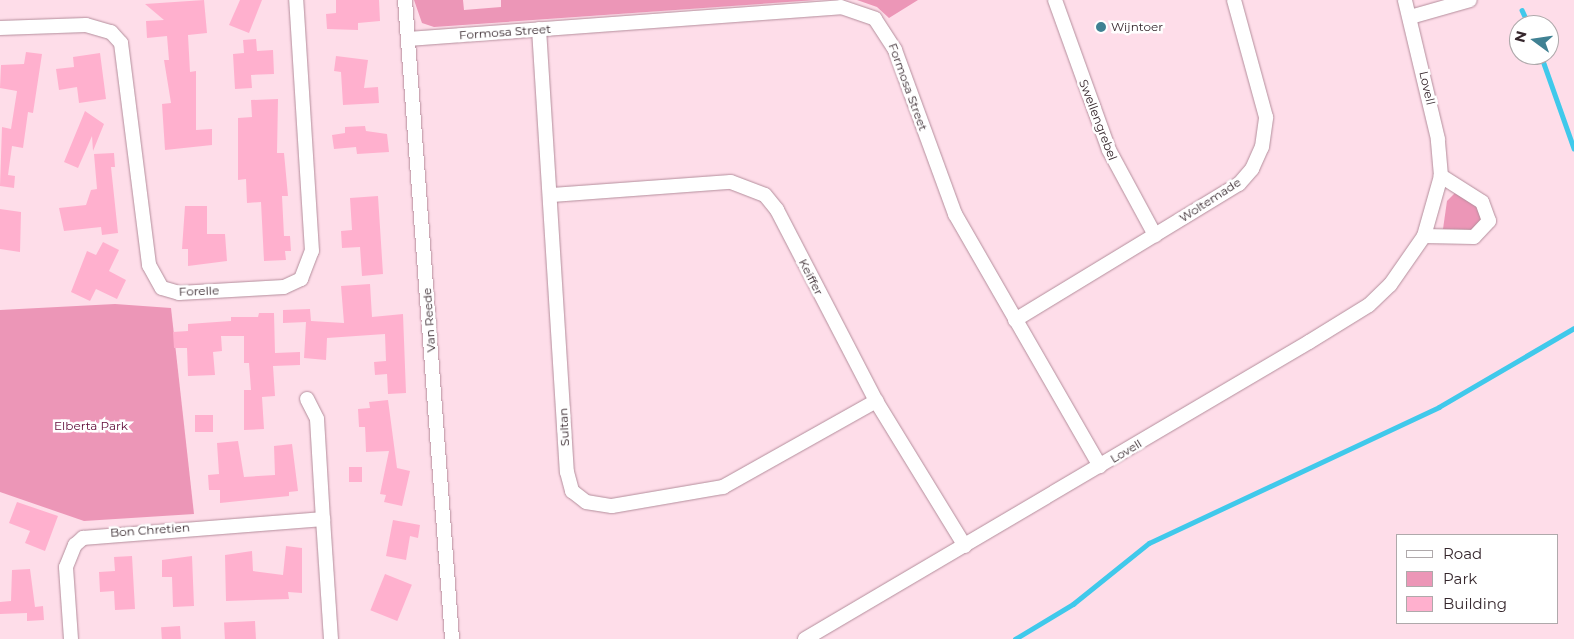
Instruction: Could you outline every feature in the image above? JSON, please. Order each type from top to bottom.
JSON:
[{"type":"street","name":"Forelle","points":[[0,28],[86,25],[112,32],[121,43],[148,265],[162,288],[179,293],[284,287],[301,279],[312,251],[296,0]]},
{"type":"street","name":"Van Reede","points":[[406,0],[452,639]]},
{"type":"street","name":"Swellengrebel","points":[[1055,0],[1108,150],[1155,235]]},
{"type":"street","name":"Woltemade","points":[[1015,320],[1239,184],[1262,148],[1264,102],[1234,0]]},
{"type":"street","name":"Lovell","points":[[805,639],[965,546],[1369,305],[1408,265],[1424,236],[1441,176],[1438,139],[1405,0]]},
{"type":"street","points":[[1410,17],[1470,0]]},
{"type":"street","name":"Formosa Street","points":[[408,39],[841,7],[875,19],[896,50],[955,214],[1100,466]]},
{"type":"street","name":"Sultan","points":[[539,29],[552,195],[567,472],[578,498],[612,506],[723,487],[876,401]]},
{"type":"street","points":[[1424,236],[1474,237],[1489,221],[1482,202],[1441,176]]},
{"type":"street","name":"Keiffer","points":[[552,195],[731,182],[754,187],[777,210],[876,401],[965,546]]},
{"type":"street","points":[[307,399],[317,419],[331,639]]},
{"type":"street","name":"Bon Chretien","points":[[71,639],[66,567],[75,545],[83,538],[323,519]]},
{"type":"green space","points":[[414,0],[463,0],[464,10],[501,7],[501,0],[816,0],[434,27],[422,23]]},
{"type":"green space","points":[[857,0],[918,0],[889,18],[877,7]]},
{"type":"green space","points":[[1456,192],[1481,208],[1485,216],[1478,230],[1443,229],[1447,201]]},
{"type":"green space","name":"Elberta Park","points":[[115,304],[171,308],[194,514],[84,521],[0,492],[0,310]]},
{"type":"building","points":[[204,0],[207,33],[188,35],[190,72],[196,71],[196,130],[212,129],[212,145],[165,150],[162,104],[171,103],[164,60],[169,60],[167,36],[147,38],[146,21],[164,20],[145,4]]},
{"type":"building","points":[[240,0],[262,0],[249,33],[229,25]]},
{"type":"building","points":[[336,0],[379,0],[380,21],[358,23],[358,30],[327,29],[326,14],[336,13]]},
{"type":"building","points":[[256,39],[257,51],[273,50],[274,74],[251,75],[252,88],[235,89],[233,54],[244,53],[243,40]]},
{"type":"building","points":[[26,52],[42,54],[33,113],[28,112],[23,148],[12,146],[8,175],[15,176],[14,188],[0,186],[2,127],[11,129],[17,91],[0,88],[1,65],[24,64]]},
{"type":"building","points":[[100,53],[106,99],[79,103],[77,87],[59,90],[56,69],[74,67],[73,57]]},
{"type":"building","points":[[336,56],[368,60],[364,88],[378,87],[379,103],[343,105],[341,72],[334,71]]},
{"type":"building","points":[[278,99],[277,153],[284,153],[288,196],[282,196],[284,236],[290,236],[291,251],[285,251],[286,260],[264,261],[261,202],[247,203],[246,179],[238,180],[238,118],[252,117],[251,100]]},
{"type":"building","points":[[85,111],[104,124],[93,151],[92,136],[78,168],[64,162]]},
{"type":"building","points":[[365,126],[366,131],[387,134],[389,152],[357,154],[356,147],[334,149],[332,135],[345,133],[345,127]]},
{"type":"building","points":[[114,153],[115,167],[111,167],[118,233],[102,235],[101,227],[64,231],[59,208],[86,205],[91,190],[97,189],[94,154]]},
{"type":"building","points":[[378,196],[383,274],[362,276],[360,247],[342,248],[341,231],[352,230],[350,198]]},
{"type":"building","points":[[185,206],[207,206],[207,234],[225,234],[227,261],[188,266],[188,249],[182,249]]},
{"type":"building","points":[[0,209],[21,212],[20,252],[0,249]]},
{"type":"building","points":[[103,242],[119,250],[109,271],[126,280],[117,299],[96,289],[90,301],[71,292],[87,251],[96,255]]},
{"type":"building","points":[[370,284],[372,317],[403,314],[406,393],[388,394],[387,374],[375,375],[374,362],[386,361],[385,334],[327,338],[326,360],[304,358],[306,322],[283,323],[283,310],[310,309],[311,321],[344,323],[341,286]]},
{"type":"building","points":[[259,313],[274,313],[275,353],[300,352],[300,365],[273,366],[275,396],[262,397],[264,429],[244,430],[244,390],[251,390],[249,363],[244,363],[244,336],[221,336],[222,351],[213,352],[215,375],[188,376],[187,348],[174,348],[173,332],[188,331],[188,324],[231,321],[231,317],[258,317]]},
{"type":"building","points":[[388,400],[397,468],[410,471],[402,506],[384,502],[386,495],[380,494],[389,451],[366,452],[365,427],[359,427],[358,409],[370,408],[369,402]]},
{"type":"building","points":[[195,415],[213,415],[213,432],[195,432]]},
{"type":"building","points":[[238,441],[244,477],[275,475],[274,446],[292,444],[298,491],[289,492],[289,496],[220,503],[220,490],[209,490],[208,475],[219,474],[217,443]]},
{"type":"building","points":[[349,467],[362,467],[362,482],[349,482]]},
{"type":"building","points":[[17,502],[58,516],[45,551],[25,543],[30,531],[9,523]]},
{"type":"building","points":[[393,520],[420,525],[418,538],[410,536],[406,560],[386,556]]},
{"type":"building","points":[[286,546],[302,548],[302,593],[288,592],[289,599],[226,601],[225,555],[252,551],[253,571],[283,575]]},
{"type":"building","points":[[132,556],[135,609],[115,610],[114,591],[100,592],[99,572],[115,571],[114,557]]},
{"type":"building","points":[[192,556],[194,606],[173,607],[172,577],[162,577],[162,560]]},
{"type":"building","points":[[30,569],[35,607],[43,606],[44,620],[27,621],[27,613],[0,614],[0,602],[11,601],[12,570]]},
{"type":"building","points":[[385,574],[412,585],[397,621],[370,610]]},
{"type":"building","points":[[255,621],[256,639],[225,639],[224,623]]},
{"type":"building","points":[[180,626],[181,639],[162,639],[161,627]]},
{"type":"waterway","points":[[1522,10],[1524,15]]},
{"type":"waterway","points":[[1545,65],[1574,148]]},
{"type":"waterway","points":[[1015,639],[1073,604],[1149,543],[1439,407],[1574,328]]},
{"type":"place","name":"Wijntoer","points":[[1101,27]]}]
